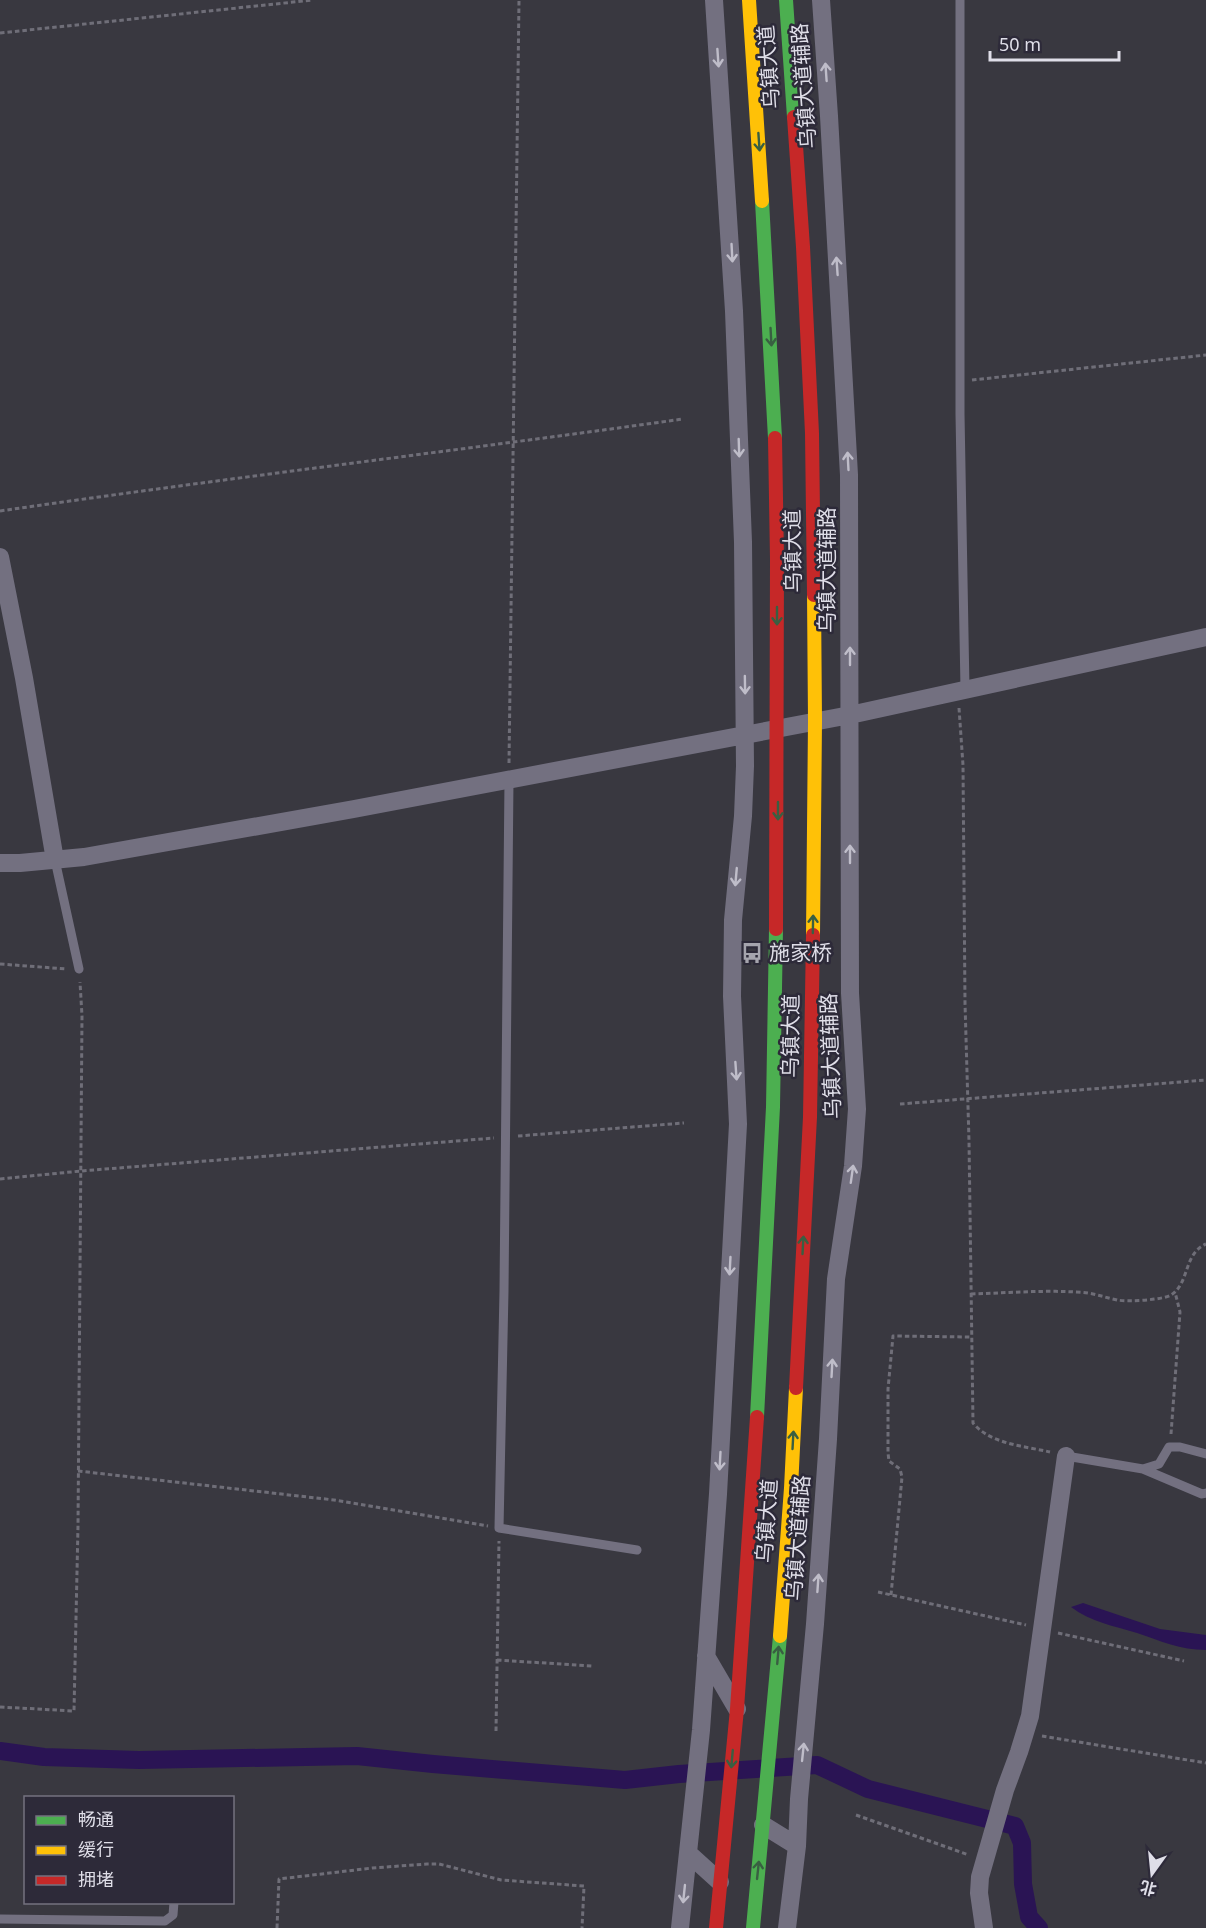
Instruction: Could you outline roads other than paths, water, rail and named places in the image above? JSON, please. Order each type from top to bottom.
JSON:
[{"type":"main road","name":"乌镇大道","points":[[716,1928],[736,1715],[754,1466],[773,1118],[776,972],[777,728],[774,400],[749,0]]},
{"type":"main road","name":"乌镇大道","points":[[753,1928],[791,1488],[810,1117],[815,720],[812,433],[803,247],[786,0]]},
{"type":"street","points":[[680,1928],[701,1730],[718,1494],[738,1124],[732,996],[733,920],[743,816],[746,735],[742,530],[734,311],[714,0]]},
{"type":"street","name":"乌镇大道辅路","points":[[787,1928],[797,1846],[808,1705],[828,1439],[836,1279],[856,1137],[856,1071],[850,993],[849,475],[821,0]]},
{"type":"street","points":[[0,557],[24,678],[55,860]]},
{"type":"street","points":[[0,863],[84,857],[509,780],[850,715],[1206,637]]},
{"type":"street","points":[[984,1928],[979,1893],[980,1877],[1005,1790],[1025,1733],[1036,1676],[1066,1456]]},
{"type":"street","points":[[706,1656],[736,1715]]},
{"type":"street","points":[[763,1825],[797,1846]]},
{"type":"street","points":[[688,1853],[720,1882]]},
{"type":"lane","points":[[960,0],[961,690]]},
{"type":"lane","points":[[509,780],[504,1291],[499,1528],[637,1550]]},
{"type":"lane","points":[[55,860],[79,969]]},
{"type":"lane","points":[[1143,1469],[1159,1464],[1169,1448],[1180,1447],[1206,1454]]},
{"type":"lane","points":[[1066,1456],[1143,1469],[1206,1494]]},
{"type":"lane","points":[[0,1919],[165,1921],[172,1915],[174,1904]]},
{"type":"waterway","points":[[0,1751],[44,1757],[139,1760],[357,1756],[625,1780],[817,1765],[868,1789],[1015,1826],[1022,1843],[1023,1884],[1029,1917],[1039,1928]]},
{"type":"place","name":"施家桥","points":[[752,953]]}]
